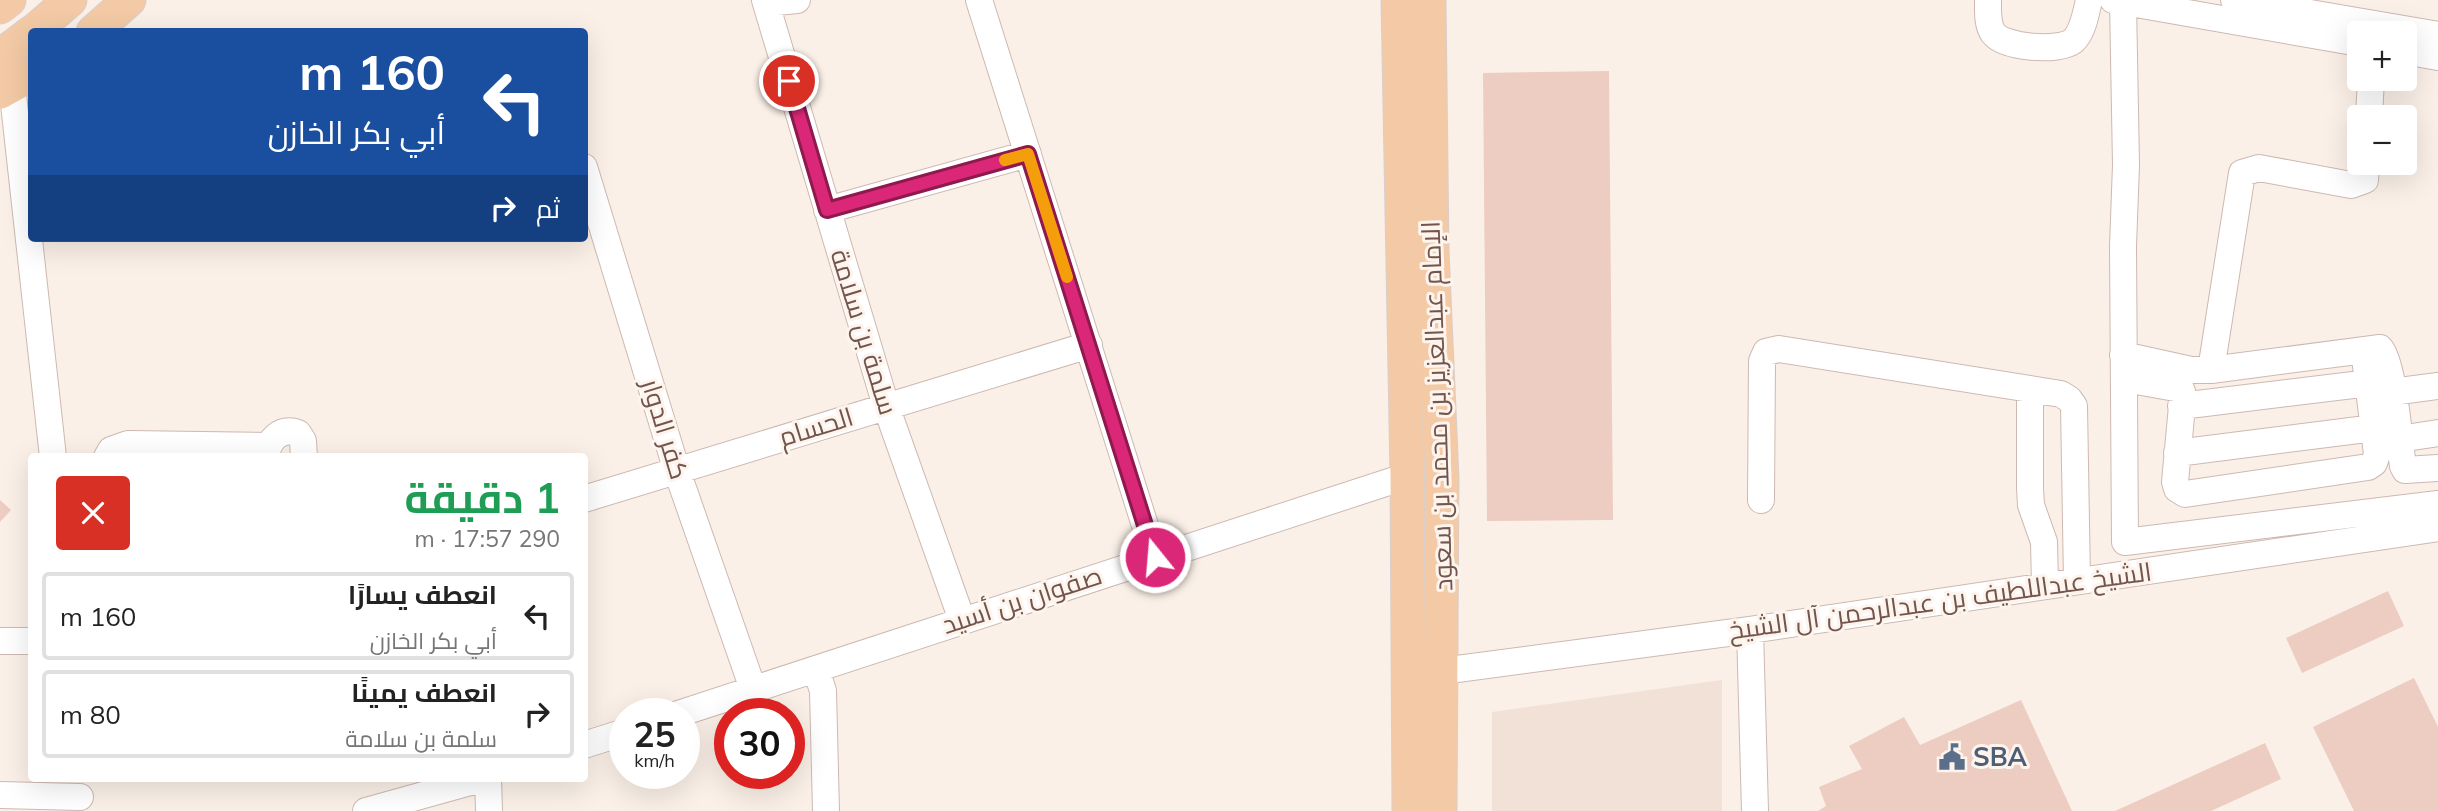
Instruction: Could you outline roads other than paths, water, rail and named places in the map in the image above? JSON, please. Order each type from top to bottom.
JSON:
[{"type":"main road","points":[[0,7],[9,0]]},
{"type":"main road","points":[[37,28],[70,0]]},
{"type":"main road","points":[[98,28],[129,0]]},
{"type":"main road","name":"الإمام عبدالعزيز بن محمد بن سعود","points":[[1398,0],[1408,477],[1409,811]]},
{"type":"main road","name":"الإمام عبدالعزيز بن محمد بن سعود","points":[[1429,0],[1432,250],[1442,478],[1440,811]]},
{"type":"main road","points":[[1442,478],[1450,360],[1449,0]]},
{"type":"main road","points":[[0,56],[28,35]]},
{"type":"street","points":[[765,2],[796,0]]},
{"type":"street","points":[[979,0],[1155,557]]},
{"type":"street","points":[[1988,0],[1993,33],[2003,41],[2019,46],[2059,47],[2072,42],[2080,31],[2090,0]]},
{"type":"street","points":[[2234,0],[2436,49]]},
{"type":"street","points":[[2347,41],[2118,1],[2126,166],[2125,542],[2438,504]]},
{"type":"street","name":"سلمة بن سلامة","points":[[765,2],[886,405],[962,620]]},
{"type":"street","points":[[2417,50],[2436,49]]},
{"type":"street","points":[[14,84],[28,218]]},
{"type":"street","points":[[827,210],[1028,154]]},
{"type":"street","points":[[2211,370],[2242,173],[2259,168],[2351,185],[2365,180],[2365,175]]},
{"type":"street","name":"كفر الدوار","points":[[588,180],[677,471],[752,689]]},
{"type":"street","points":[[31,242],[53,453]]},
{"type":"street","name":"الحسام","points":[[588,498],[1089,345]]},
{"type":"street","points":[[2124,367],[2211,370],[2380,348],[2385,354],[2384,385],[2390,431],[2405,470],[2438,468]]},
{"type":"street","points":[[1761,500],[1762,360],[1766,352],[1779,349],[2061,394],[2074,406],[2077,581]]},
{"type":"street","points":[[2124,367],[2181,388],[2175,482],[2177,489],[2185,494],[2368,467],[2374,463],[2390,431]]},
{"type":"street","points":[[2181,406],[2384,385],[2438,386]]},
{"type":"street","points":[[2030,390],[2031,505],[2042,530],[2045,586]]},
{"type":"street","points":[[109,453],[128,444],[267,451],[278,434],[292,431],[298,433],[303,441],[304,453]]},
{"type":"street","points":[[2177,453],[2390,431],[2438,433]]},
{"type":"street","name":"صفوان بن أسيد","points":[[700,707],[1408,477]]},
{"type":"street","name":"الشيخ عبداللطيف بن عبدالرحمن آل الشيخ","points":[[1442,671],[1750,629],[2438,528]]},
{"type":"street","points":[[1750,629],[1755,811]]},
{"type":"street","points":[[0,641],[28,641]]},
{"type":"street","points":[[816,669],[823,691],[826,811]]},
{"type":"street","points":[[588,744],[609,737]]},
{"type":"street","points":[[366,811],[470,782]]},
{"type":"street","points":[[488,782],[489,811]]},
{"type":"street","points":[[0,795],[80,796]]},
{"type":"place","name":"SBA","points":[[1952,757]]}]
